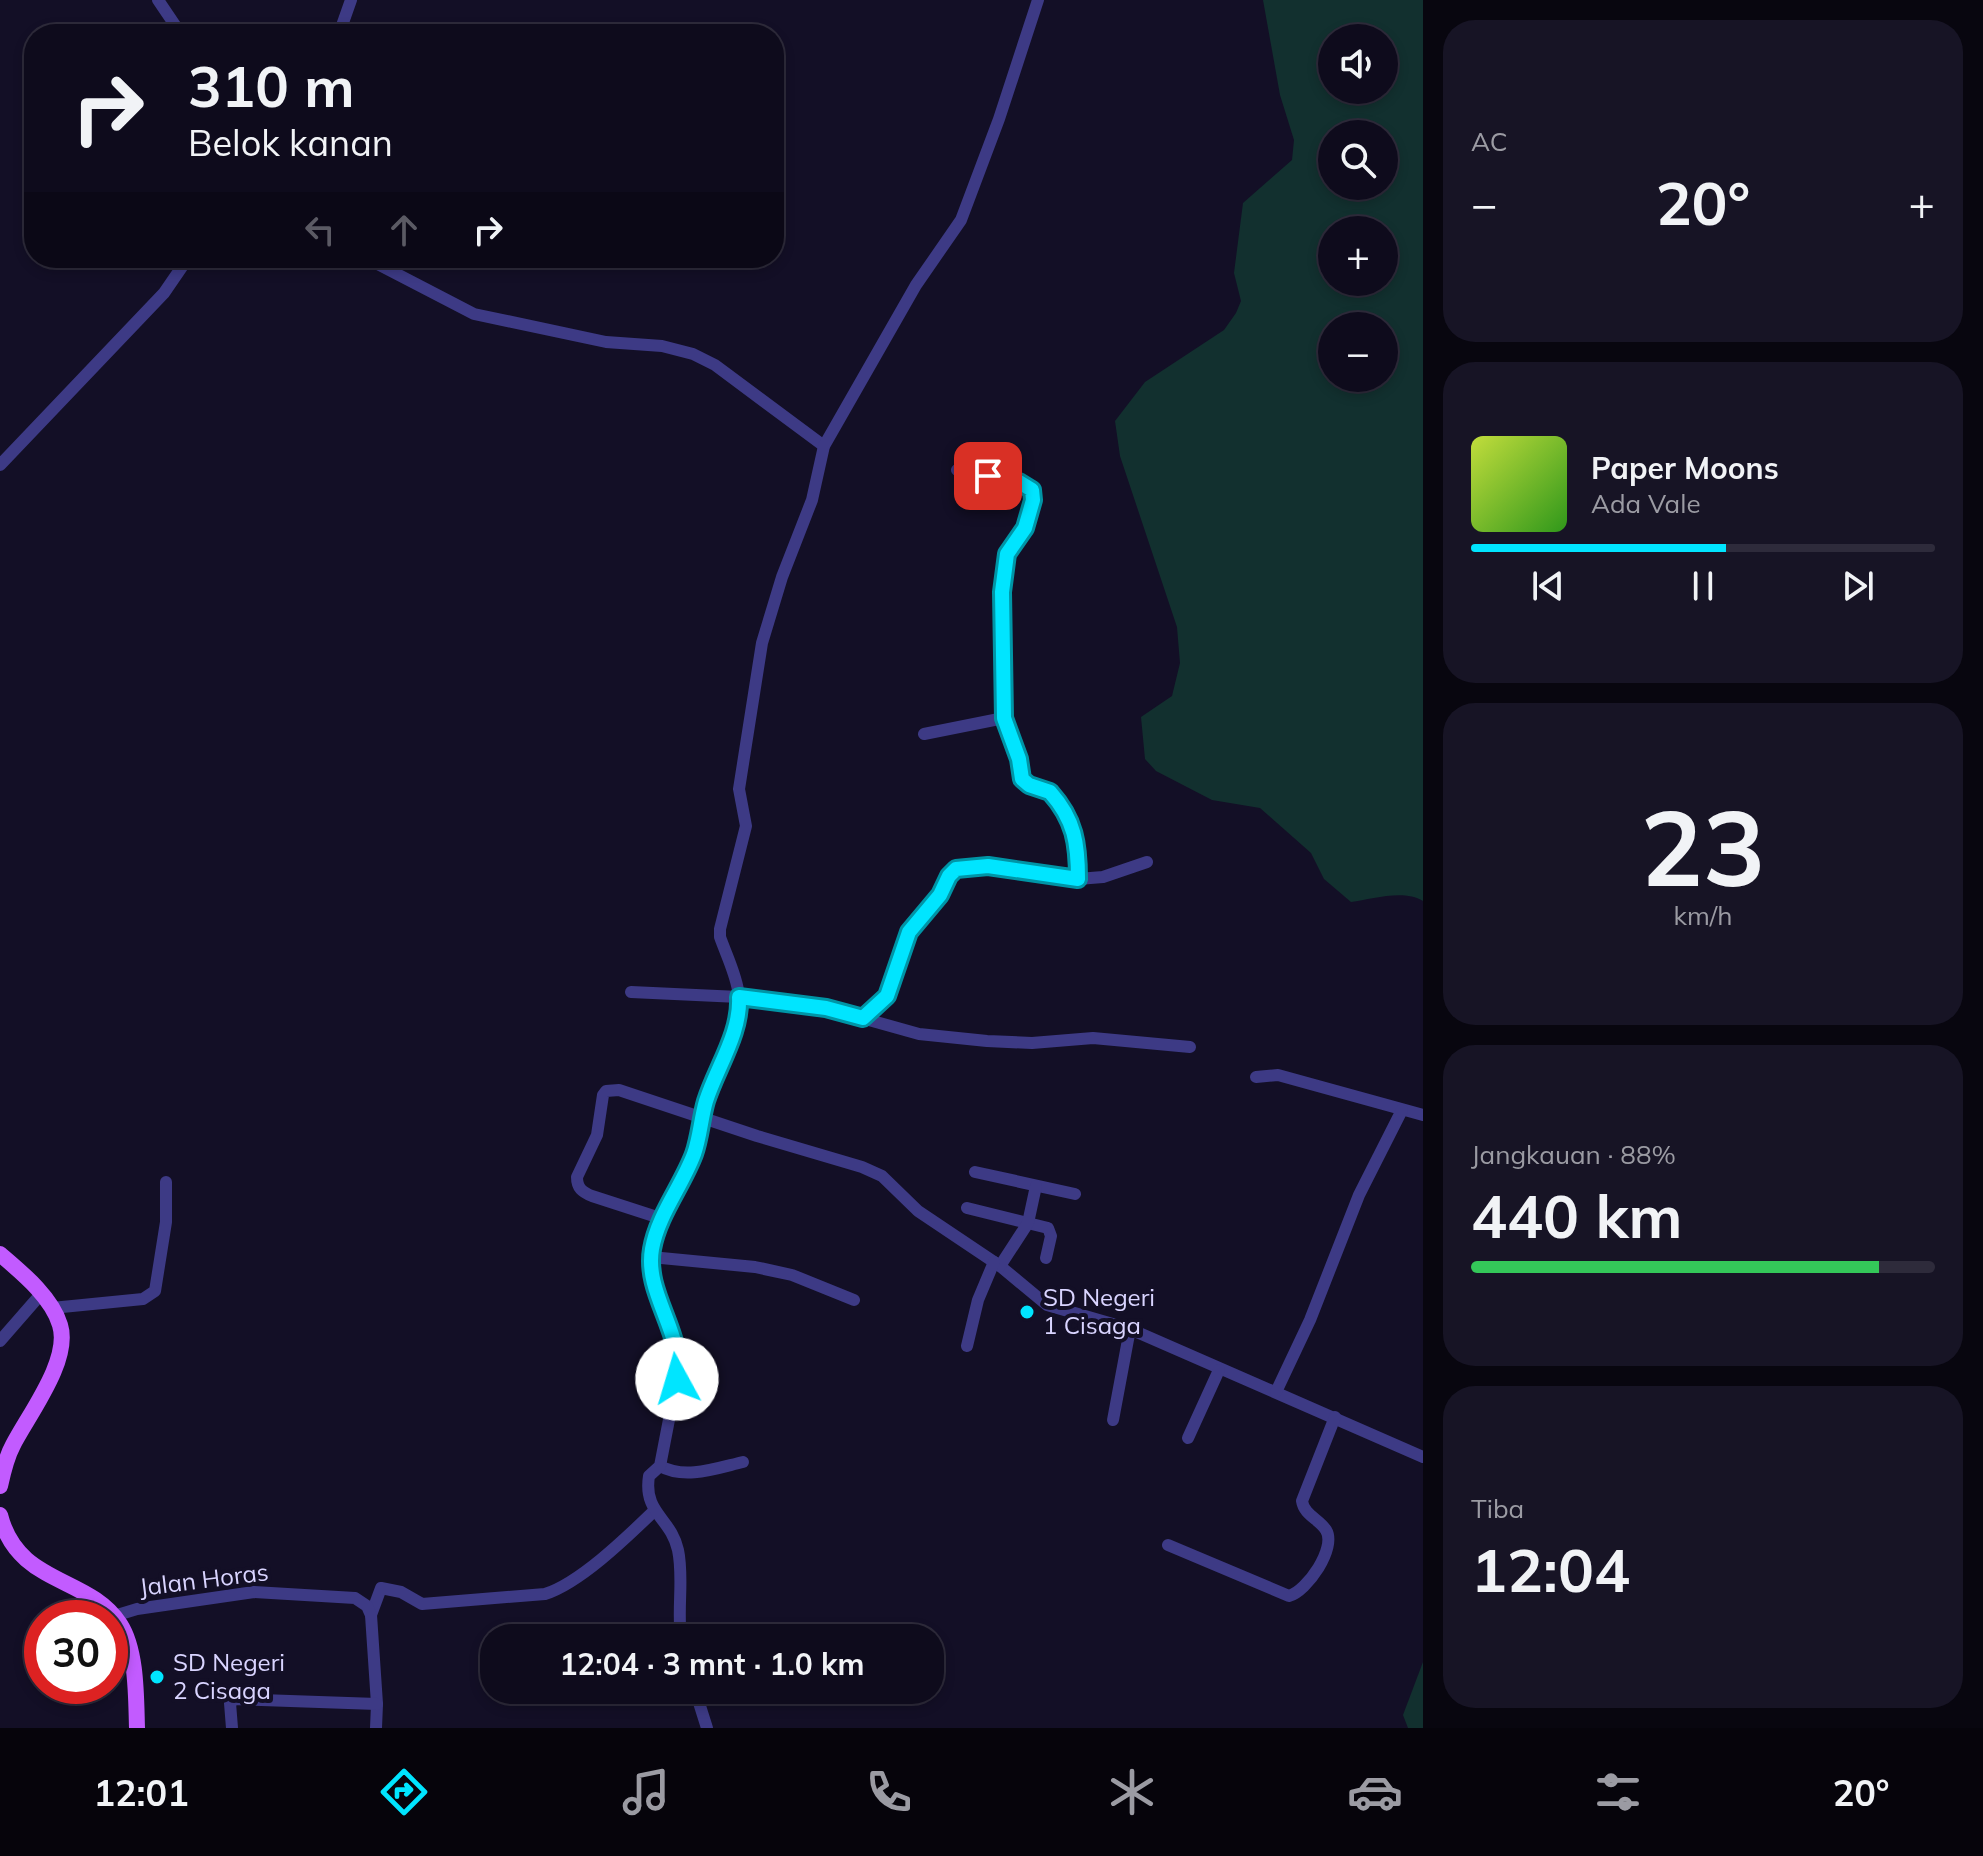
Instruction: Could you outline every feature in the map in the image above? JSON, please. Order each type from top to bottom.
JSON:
[{"type":"main road","points":[[0,1254],[52,1308],[62,1334],[59,1356],[12,1447],[0,1486]]},
{"type":"main road","points":[[0,1515],[10,1543],[29,1562],[51,1578],[92,1600]]},
{"type":"main road","points":[[128,1644],[137,1728]]},
{"type":"street","points":[[158,0],[174,24]]},
{"type":"street","points":[[343,24],[351,0]]},
{"type":"street","points":[[681,1624],[678,1551],[669,1529],[654,1511],[648,1497],[649,1476],[660,1466],[679,1360],[650,1269],[656,1232],[694,1154],[702,1118],[739,1007],[720,929],[746,826],[739,789],[762,643],[782,577],[812,500],[824,446],[916,285],[961,220],[1041,1]]},
{"type":"street","points":[[0,465],[164,293],[181,268]]},
{"type":"street","points":[[385,268],[474,314],[606,342],[662,346],[693,354],[715,365],[824,446]]},
{"type":"street","points":[[957,470],[1019,482],[1032,490],[1033,500],[1025,528],[1007,554],[1002,592],[1004,718],[1019,759],[1022,779],[1029,785],[1050,792],[1074,832],[1078,845],[1078,879]]},
{"type":"street","points":[[924,734],[1004,718]]},
{"type":"street","points":[[863,1018],[887,996],[909,932],[940,895],[956,869],[988,866],[1078,879],[1103,877],[1147,862]]},
{"type":"street","points":[[631,992],[739,997],[826,1008],[919,1034],[987,1041],[1032,1043],[1093,1038],[1190,1047]]},
{"type":"street","points":[[1256,1077],[1278,1075],[1423,1115]]},
{"type":"street","points":[[663,1219],[583,1192],[577,1184],[577,1177],[600,1127],[603,1095],[611,1090],[862,1167],[882,1176],[918,1211],[997,1264],[1047,1305],[1130,1329],[1180,1349],[1219,1370],[1423,1457]]},
{"type":"street","points":[[1276,1392],[1310,1320],[1359,1195],[1402,1110]]},
{"type":"street","points":[[975,1172],[1075,1194]]},
{"type":"street","points":[[52,1308],[143,1299],[155,1291],[166,1222],[166,1182]]},
{"type":"street","points":[[967,1346],[978,1300],[997,1264],[1028,1223],[1036,1186]]},
{"type":"street","points":[[967,1208],[1049,1230],[1051,1236],[1046,1258]]},
{"type":"street","points":[[651,1257],[755,1267],[792,1275],[854,1300]]},
{"type":"street","points":[[0,1341],[41,1294]]},
{"type":"street","points":[[1113,1420],[1130,1329]]},
{"type":"street","points":[[1188,1438],[1219,1370]]},
{"type":"street","points":[[1168,1545],[1289,1596],[1302,1590],[1314,1575],[1329,1543],[1327,1532],[1304,1509],[1302,1501],[1335,1417]]},
{"type":"street","points":[[660,1466],[677,1472],[697,1472],[743,1462]]},
{"type":"street","points":[[376,1728],[371,1615],[381,1588],[401,1592],[414,1602],[429,1604],[545,1594],[555,1591],[594,1563],[654,1511]]},
{"type":"street","name":"Jalan Horas","points":[[128,1612],[262,1592],[355,1598],[367,1606],[371,1615]]},
{"type":"street","points":[[232,1728],[230,1703],[235,1699],[377,1704]]},
{"type":"street","points":[[699,1704],[707,1728]]},
{"type":"green space","points":[[1263,0],[1423,0],[1423,901],[1397,895],[1351,902],[1324,879],[1311,853],[1260,808],[1212,800],[1156,771],[1145,759],[1141,717],[1172,696],[1180,663],[1177,627],[1120,456],[1115,421],[1145,382],[1224,330],[1236,313],[1241,301],[1234,273],[1243,203],[1292,160],[1294,140],[1280,95]]},
{"type":"green space","points":[[1423,1662],[1423,1728],[1408,1728],[1403,1715]]},
{"type":"place","name":"SD Negeri 1 Cisaga","points":[[1027,1312]]},
{"type":"place","name":"SD Negeri 2 Cisaga","points":[[157,1677]]},
{"type":"route","points":[[677,1379],[678,1352],[650,1269],[652,1248],[656,1232],[694,1154],[707,1100],[734,1028],[739,997],[826,1008],[863,1018],[887,996],[909,932],[940,895],[956,869],[988,866],[1078,879],[1078,845],[1074,832],[1055,797],[1022,779],[1019,759],[1004,718],[1002,592],[1007,554],[1025,528],[1033,500],[1032,490],[1019,482],[988,476]]}]
